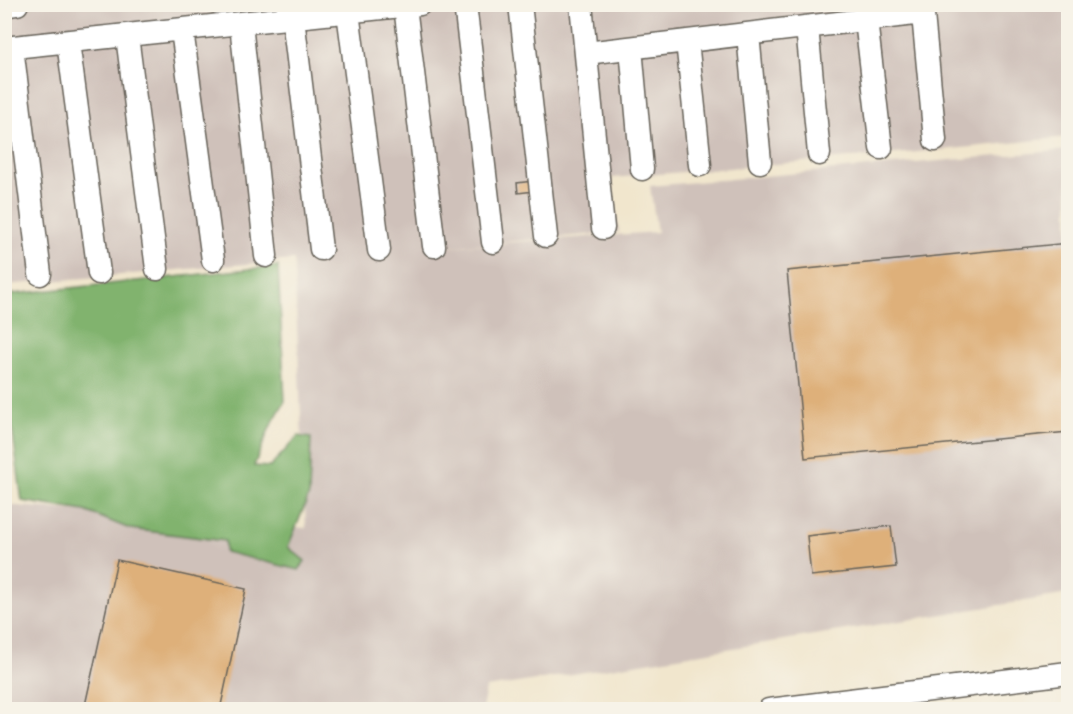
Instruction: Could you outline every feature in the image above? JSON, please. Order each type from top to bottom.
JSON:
[{"type":"lane","points":[[4,6],[17,4]]},
{"type":"lane","points":[[465,4],[493,242]]},
{"type":"lane","points":[[520,4],[546,236]]},
{"type":"lane","points":[[581,4],[603,228]]},
{"type":"lane","points":[[40,274],[8,48],[412,5],[434,246]]},
{"type":"lane","points":[[586,53],[866,20],[922,9],[935,140]]},
{"type":"lane","points":[[348,12],[379,250]]},
{"type":"lane","points":[[293,18],[321,249]]},
{"type":"lane","points":[[866,20],[881,148]]},
{"type":"lane","points":[[241,24],[266,255]]},
{"type":"lane","points":[[807,27],[819,154]]},
{"type":"lane","points":[[182,30],[213,260]]},
{"type":"lane","points":[[748,34],[760,162]]},
{"type":"lane","points":[[127,36],[157,269]]},
{"type":"lane","points":[[687,41],[700,165]]},
{"type":"lane","points":[[68,42],[99,273]]},
{"type":"lane","points":[[631,48],[642,169]]},
{"type":"lane","points":[[769,710],[1068,673]]},
{"type":"shaded area","points":[[5,5],[1068,5],[1068,137],[612,178],[619,232],[433,248],[657,232],[650,186],[1068,150],[1068,594],[486,688],[482,709],[5,709],[4,505],[306,528],[294,260],[5,285]]},
{"type":"green space","points":[[278,266],[285,401],[270,427],[254,466],[270,467],[298,436],[311,438],[309,495],[288,547],[305,561],[299,570],[225,552],[225,541],[130,529],[85,511],[22,501],[5,375],[4,295]]},
{"type":"building","points":[[533,181],[534,191],[518,193],[517,183]]},
{"type":"building","points":[[1068,243],[1068,432],[805,458],[787,271]]},
{"type":"building","points":[[891,526],[896,567],[811,576],[807,536]]},
{"type":"building","points":[[117,560],[246,589],[220,710],[84,710]]}]
